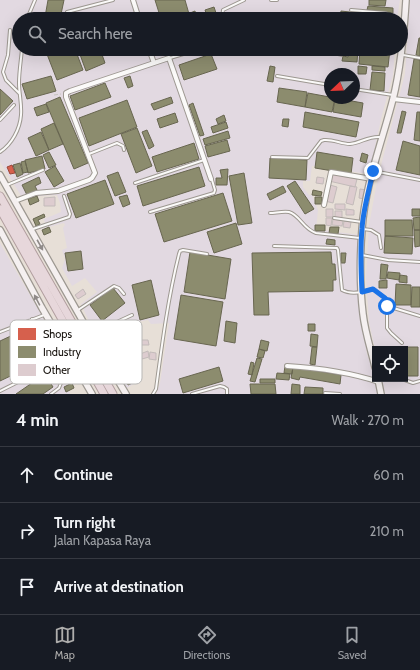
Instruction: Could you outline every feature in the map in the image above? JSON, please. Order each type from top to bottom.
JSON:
[{"type":"highway","points":[[0,196],[65,320]]},
{"type":"highway","points":[[0,209],[69,320]]},
{"type":"highway","points":[[99,384],[104,394]]},
{"type":"highway","points":[[107,384],[113,394]]},
{"type":"street","points":[[133,0],[137,12]]},
{"type":"street","points":[[405,12],[406,0]]},
{"type":"street","points":[[152,56],[154,63]]},
{"type":"street","points":[[372,354],[365,325],[362,292],[362,229],[365,206],[393,97],[401,56]]},
{"type":"street","points":[[15,201],[33,194],[58,191],[92,178],[95,173],[66,94],[70,91],[169,58],[211,179]]},
{"type":"street","points":[[393,97],[420,102]]},
{"type":"street","points":[[324,205],[331,172],[372,179]]},
{"type":"street","points":[[0,175],[82,320]]},
{"type":"street","points":[[0,230],[49,320]]},
{"type":"street","points":[[287,366],[356,374],[372,378]]},
{"type":"street","points":[[378,382],[381,394]]},
{"type":"street","points":[[86,384],[92,394]]},
{"type":"street","points":[[120,384],[126,394]]},
{"type":"lane","points":[[30,12],[35,0]]},
{"type":"lane","points":[[67,12],[113,0]]},
{"type":"lane","points":[[223,12],[223,10],[244,0]]},
{"type":"lane","points":[[271,0],[278,0]]},
{"type":"lane","points":[[351,10],[374,12]]},
{"type":"lane","points":[[10,30],[8,55],[3,72],[6,80],[19,94]]},
{"type":"lane","points":[[0,152],[9,144],[17,129],[21,115],[19,82],[21,56]]},
{"type":"lane","points":[[169,58],[176,56]]},
{"type":"lane","points":[[407,56],[420,58]]},
{"type":"lane","points":[[277,76],[324,84]]},
{"type":"lane","points":[[360,90],[393,97]]},
{"type":"lane","points":[[0,120],[14,105]]},
{"type":"lane","points":[[272,157],[308,158],[324,140],[348,144],[373,136],[382,138]]},
{"type":"lane","points":[[88,154],[117,143],[123,146],[124,150]]},
{"type":"lane","points":[[134,183],[204,160]]},
{"type":"lane","points":[[6,186],[44,170]]},
{"type":"lane","points":[[373,171],[420,180]]},
{"type":"lane","points":[[150,212],[214,193],[215,190],[211,179]]},
{"type":"lane","points":[[32,230],[69,217],[70,214],[64,196]]},
{"type":"lane","points":[[270,213],[287,211],[292,213],[310,230],[316,233],[362,238]]},
{"type":"lane","points":[[334,218],[363,222]]},
{"type":"lane","points":[[362,229],[371,230],[379,235],[381,248]]},
{"type":"lane","points":[[274,246],[337,248],[342,290],[346,292],[362,292],[373,289],[385,298],[387,306],[387,328],[402,343]]},
{"type":"lane","points":[[153,394],[156,389],[158,367],[174,276],[180,251],[184,250],[207,254]]},
{"type":"lane","points":[[361,254],[388,260],[420,262]]},
{"type":"lane","points":[[77,310],[114,286],[124,294]]},
{"type":"lane","points":[[387,306],[420,316]]},
{"type":"lane","points":[[32,319],[45,314]]},
{"type":"lane","points":[[122,320],[132,315]]},
{"type":"lane","points":[[0,332],[10,328]]},
{"type":"lane","points":[[408,381],[412,383],[420,381]]},
{"type":"lane","points":[[0,391],[14,384]]},
{"type":"lane","points":[[50,394],[59,388],[61,384]]},
{"type":"lane","points":[[192,394],[220,386],[226,389],[227,394]]},
{"type":"lane","points":[[325,393],[340,394]]},
{"type":"path","points":[[54,95],[66,94]]},
{"type":"shaded area","points":[[0,0],[400,0],[398,12],[12,12],[12,56],[394,56],[393,75],[382,115],[369,174],[312,166],[310,181],[303,181],[303,187],[309,195],[312,195],[318,210],[316,229],[359,235],[357,259],[359,303],[367,354],[372,368],[372,382],[376,382],[378,394],[156,394],[160,383],[169,323],[151,324],[148,320],[88,320],[81,304],[97,292],[85,278],[72,286],[62,268],[65,259],[62,250],[67,248],[63,228],[65,225],[64,223],[37,230],[36,226],[45,223],[44,219],[61,212],[57,195],[37,196],[23,199],[0,162]]},
{"type":"shaded area","points":[[410,0],[420,0],[420,394],[385,394],[383,382],[408,382],[408,346],[374,346],[369,322],[366,278],[369,225],[378,177],[405,74],[406,56],[408,56]]},
{"type":"shaded area","points":[[0,243],[44,320],[10,320],[10,384],[75,384],[70,386],[70,394],[0,394]]},
{"type":"shaded area","points":[[122,384],[134,384],[125,389]]},
{"type":"building: Shops","points":[[12,165],[15,173],[10,174],[7,167]]},
{"type":"building: Industry","points":[[48,0],[64,0],[61,12],[46,12]]},
{"type":"building: Industry","points":[[155,0],[185,0],[188,12],[159,12]]},
{"type":"building: Industry","points":[[369,0],[386,0],[385,6],[369,5]]},
{"type":"building: Industry","points":[[368,6],[393,8],[393,12],[384,12],[367,10]]},
{"type":"building: Industry","points":[[214,7],[216,12],[206,12],[205,10]]},
{"type":"building: Industry","points":[[420,38],[420,56],[416,55]]},
{"type":"building: Industry","points":[[48,56],[78,56],[83,70],[57,80]]},
{"type":"building: Industry","points":[[81,56],[102,56],[105,63],[86,71]]},
{"type":"building: Industry","points":[[205,56],[212,56],[217,69],[184,80],[179,65]]},
{"type":"building: Industry","points":[[343,56],[357,56],[357,62],[342,61]]},
{"type":"building: Industry","points":[[360,56],[389,56],[388,67],[359,64]]},
{"type":"building: Industry","points":[[414,59],[420,60],[420,97],[408,95]]},
{"type":"building: Industry","points":[[270,66],[275,67],[273,82],[267,81]]},
{"type":"building: Industry","points":[[358,66],[367,67],[366,74],[360,74],[360,68],[358,68]]},
{"type":"building: Industry","points":[[372,66],[385,67],[385,71],[372,70]]},
{"type":"building: Industry","points":[[372,72],[385,73],[384,91],[370,90]]},
{"type":"building: Industry","points":[[51,76],[56,91],[27,99],[22,84]]},
{"type":"building: Industry","points":[[130,76],[133,86],[128,88],[124,78]]},
{"type":"building: Industry","points":[[105,83],[111,97],[75,110],[70,96]]},
{"type":"building: Industry","points":[[279,88],[307,92],[305,107],[277,102]]},
{"type":"building: Industry","points":[[0,89],[13,101],[0,115]]},
{"type":"building: Industry","points":[[308,93],[324,96],[324,104],[334,104],[332,112],[305,107]]},
{"type":"building: Industry","points":[[60,97],[88,163],[74,169],[46,103]]},
{"type":"building: Industry","points":[[171,97],[173,103],[154,110],[151,104]]},
{"type":"building: Industry","points":[[127,100],[137,127],[89,146],[79,118]]},
{"type":"building: Industry","points":[[193,103],[204,135],[200,136],[189,105]]},
{"type":"building: Industry","points":[[363,103],[361,117],[333,112],[334,104]]},
{"type":"building: Industry","points":[[46,104],[49,112],[37,116],[34,108]]},
{"type":"building: Industry","points":[[402,111],[406,112],[401,133],[397,133]]},
{"type":"building: Industry","points":[[305,112],[359,122],[356,137],[303,127]]},
{"type":"building: Industry","points":[[417,112],[420,112],[420,141],[414,140]]},
{"type":"building: Industry","points":[[175,113],[178,122],[160,128],[157,119]]},
{"type":"building: Industry","points":[[224,115],[226,121],[218,124],[216,119]]},
{"type":"building: Industry","points":[[283,119],[289,119],[288,127],[282,126]]},
{"type":"building: Industry","points":[[226,122],[228,128],[213,133],[211,127]]},
{"type":"building: Industry","points":[[54,123],[63,144],[49,150],[41,129]]},
{"type":"building: Industry","points":[[137,128],[152,166],[136,173],[121,134]]},
{"type":"building: Industry","points":[[147,130],[154,146],[149,149],[142,132]]},
{"type":"building: Industry","points":[[228,131],[230,138],[205,145],[203,139]]},
{"type":"building: Industry","points":[[41,132],[49,150],[36,156],[28,138]]},
{"type":"building: Industry","points":[[227,140],[230,151],[208,157],[205,146]]},
{"type":"building: Industry","points":[[403,141],[420,146],[420,175],[396,170]]},
{"type":"building: Industry","points":[[194,143],[199,159],[157,172],[152,157]]},
{"type":"building: Industry","points":[[49,152],[56,165],[49,168],[43,155]]},
{"type":"building: Industry","points":[[317,152],[353,158],[351,174],[315,168]]},
{"type":"building: Industry","points":[[362,153],[368,155],[366,163],[360,161]]},
{"type":"building: Industry","points":[[42,156],[45,169],[28,173],[25,160]]},
{"type":"building: Industry","points":[[270,158],[307,160],[306,180],[269,178]]},
{"type":"building: Industry","points":[[25,161],[28,172],[23,173],[21,162]]},
{"type":"building: Industry","points":[[20,163],[23,174],[17,177],[13,165]]},
{"type":"building: Industry","points":[[55,166],[64,181],[54,187],[45,172]]},
{"type":"building: Industry","points":[[199,167],[205,186],[143,206],[137,186]]},
{"type":"building: Industry","points":[[228,169],[227,185],[216,185],[216,178],[222,178],[220,170]]},
{"type":"building: Industry","points":[[118,172],[126,192],[115,196],[107,176]]},
{"type":"building: Industry","points":[[244,173],[252,223],[238,225],[229,176]]},
{"type":"building: Industry","points":[[39,177],[41,183],[35,186],[37,190],[27,195],[22,185]]},
{"type":"building: Industry","points":[[105,180],[114,204],[76,218],[67,194]]},
{"type":"building: Industry","points":[[295,181],[314,209],[305,214],[287,186]]},
{"type":"building: Industry","points":[[283,186],[286,192],[270,200],[267,194]]},
{"type":"building: Industry","points":[[313,190],[322,192],[321,196],[312,195]]},
{"type":"building: Industry","points":[[223,193],[232,221],[164,242],[155,214]]},
{"type":"building: Industry","points":[[127,195],[130,204],[123,207],[119,197]]},
{"type":"building: Industry","points":[[37,196],[39,201],[30,205],[28,199]]},
{"type":"building: Industry","points":[[315,197],[322,197],[322,204],[315,204]]},
{"type":"building: Industry","points":[[412,209],[420,209],[420,216],[412,216]]},
{"type":"building: Industry","points":[[44,214],[45,217],[38,220],[40,224],[36,226],[33,219]]},
{"type":"building: Industry","points":[[420,217],[420,230],[414,230],[413,218]]},
{"type":"building: Industry","points":[[385,220],[412,220],[413,236],[385,236]]},
{"type":"building: Industry","points":[[236,223],[242,244],[214,253],[207,232]]},
{"type":"building: Industry","points":[[315,225],[325,225],[325,231],[315,231]]},
{"type":"building: Industry","points":[[49,227],[51,232],[44,235],[42,230]]},
{"type":"building: Industry","points":[[330,227],[339,227],[338,234],[329,233]]},
{"type":"building: Industry","points":[[414,230],[420,230],[420,246],[415,247]]},
{"type":"building: Industry","points":[[385,236],[413,238],[412,254],[384,253]]},
{"type":"building: Industry","points":[[327,239],[335,240],[335,245],[326,244]]},
{"type":"building: Industry","points":[[81,251],[83,269],[68,271],[65,253]]},
{"type":"building: Industry","points":[[190,252],[231,259],[225,299],[184,292]]},
{"type":"building: Industry","points":[[331,252],[332,264],[335,264],[336,280],[333,280],[333,291],[268,292],[269,315],[254,315],[252,253]]},
{"type":"building: Industry","points":[[341,253],[346,253],[345,263],[341,263]]},
{"type":"building: Industry","points":[[381,264],[388,265],[386,279],[380,279]]},
{"type":"building: Industry","points":[[388,272],[400,273],[399,280],[387,278]]},
{"type":"building: Industry","points":[[400,275],[407,276],[407,283],[399,282]]},
{"type":"building: Industry","points":[[151,280],[159,315],[140,320],[132,285]]},
{"type":"building: Industry","points":[[387,280],[387,288],[379,288],[379,281]]},
{"type":"building: Industry","points":[[396,284],[411,285],[411,305],[395,305]]},
{"type":"building: Industry","points":[[412,287],[420,287],[420,307],[411,307]]},
{"type":"building: Industry","points":[[113,288],[125,303],[103,320],[101,320],[90,305]]},
{"type":"building: Industry","points":[[181,295],[223,302],[216,346],[174,339]]},
{"type":"building: Industry","points":[[226,321],[237,323],[235,343],[224,341]]},
{"type":"building: Industry","points":[[308,324],[315,324],[315,331],[308,331]]},
{"type":"building: Industry","points":[[311,334],[318,335],[317,347],[310,346]]},
{"type":"building: Industry","points":[[10,336],[10,376],[0,381],[0,341]]},
{"type":"building: Industry","points":[[261,340],[269,342],[267,351],[259,349]]},
{"type":"building: Industry","points":[[312,347],[317,347],[315,365],[310,364]]},
{"type":"building: Industry","points":[[408,347],[418,347],[418,376],[408,376]]},
{"type":"building: Industry","points":[[259,349],[265,351],[263,358],[257,357]]},
{"type":"building: Industry","points":[[257,358],[262,359],[255,382],[250,381]]},
{"type":"building: Industry","points":[[251,362],[254,363],[252,375],[248,374]]},
{"type":"building: Industry","points":[[285,366],[293,367],[292,374],[284,373]]},
{"type":"building: Industry","points":[[219,367],[223,381],[183,393],[179,379]]},
{"type":"building: Industry","points":[[293,367],[341,375],[340,384],[300,377],[299,380],[291,378]]},
{"type":"building: Industry","points":[[277,373],[290,374],[289,380],[276,379]]},
{"type":"building: Industry","points":[[260,379],[275,379],[275,383],[260,383]]},
{"type":"building: Industry","points":[[30,384],[51,384],[53,387],[43,394],[16,394]]},
{"type":"building: Industry","points":[[72,384],[74,388],[66,392],[64,387]]},
{"type":"building: Industry","points":[[250,384],[275,384],[276,394],[251,394]]},
{"type":"building: Industry","points":[[292,384],[300,385],[300,394],[291,394]]},
{"type":"building: Industry","points":[[305,387],[323,388],[323,394],[304,394]]},
{"type":"building: Other","points":[[331,174],[357,179],[355,187],[329,181]]},
{"type":"building: Other","points":[[317,177],[324,178],[323,184],[316,183]]},
{"type":"building: Other","points":[[330,185],[337,187],[333,203],[325,201]]},
{"type":"building: Other","points":[[350,186],[357,187],[353,205],[346,203]]},
{"type":"building: Other","points":[[360,189],[367,190],[365,199],[359,198]]},
{"type":"building: Other","points":[[55,197],[55,206],[44,206],[44,198]]},
{"type":"building: Other","points":[[335,204],[345,204],[345,210],[335,209]]},
{"type":"building: Other","points":[[326,209],[333,209],[333,217],[326,217]]},
{"type":"building: Other","points":[[346,209],[354,210],[354,215],[346,215]]},
{"type":"building: Other","points":[[335,211],[342,211],[342,218],[335,218]]},
{"type":"building: Other","points":[[326,218],[332,218],[331,226],[326,225]]},
{"type":"building: Other","points":[[333,219],[343,221],[342,226],[332,225]]},
{"type":"building: Other","points":[[344,221],[351,222],[350,228],[343,227]]},
{"type":"building: Other","points":[[83,289],[86,294],[78,299],[75,295]]},
{"type":"building: Other","points":[[142,340],[148,340],[149,345],[142,345]]},
{"type":"building: Other","points":[[148,351],[149,357],[142,359],[142,353]]},
{"type":"building: Other","points":[[150,352],[156,353],[156,360],[149,359]]},
{"type":"route","points":[[373,171],[365,206],[362,229],[362,292],[373,289],[385,298],[387,306]]}]
